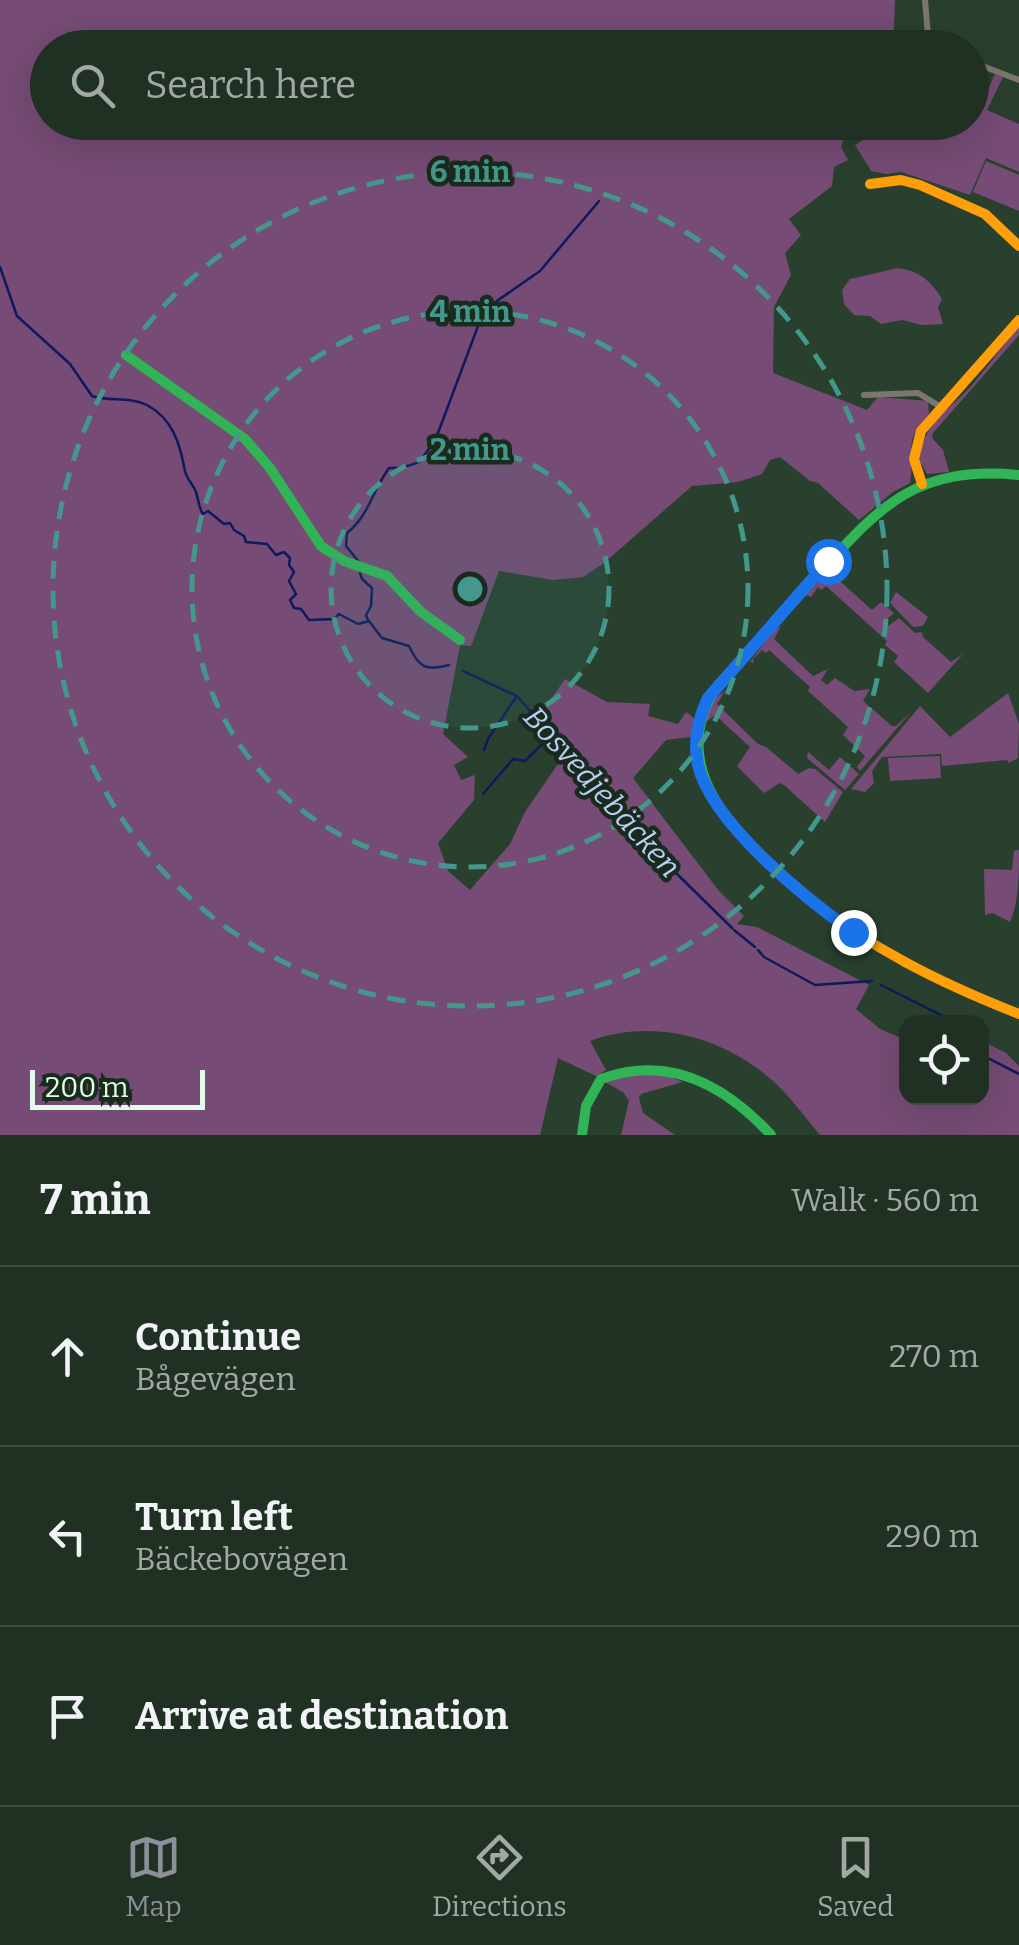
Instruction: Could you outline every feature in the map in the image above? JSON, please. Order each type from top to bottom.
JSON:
[{"type":"street","points":[[925,0],[928,30]]},
{"type":"street","points":[[989,69],[1019,80]]},
{"type":"street","points":[[870,184],[901,180],[920,185],[985,214],[1019,246]]},
{"type":"street","points":[[922,484],[914,459],[921,431],[1019,320]]},
{"type":"street","points":[[126,355],[245,439],[270,468],[321,546],[344,560],[387,576],[422,612],[460,640]]},
{"type":"street","points":[[864,395],[918,394],[941,408]]},
{"type":"street","points":[[1019,475],[969,473],[922,484],[872,514],[708,698],[696,739],[700,771],[721,808],[769,862],[820,909],[906,965],[1019,1014]]},
{"type":"street","points":[[582,1135],[586,1106],[601,1079],[638,1069],[674,1074],[711,1086],[747,1108],[771,1135]]},
{"type":"shaded area","points":[[0,0],[895,0],[894,30],[30,30],[30,140],[843,140],[841,147],[848,160],[834,167],[832,186],[789,219],[801,235],[785,253],[791,275],[774,307],[773,373],[867,410],[878,397],[928,401],[929,414],[912,441],[910,483],[859,520],[818,483],[780,457],[770,460],[762,474],[738,482],[692,486],[583,577],[553,580],[499,571],[471,646],[460,645],[443,734],[468,757],[454,765],[461,780],[475,775],[474,800],[438,843],[448,871],[470,890],[510,844],[525,812],[558,764],[555,751],[538,735],[542,712],[565,679],[607,702],[650,704],[648,716],[678,724],[686,712],[695,719],[691,737],[666,740],[633,778],[719,891],[744,916],[737,924],[757,927],[869,985],[856,1009],[880,1029],[899,1037],[899,1105],[989,1105],[989,1044],[1006,1053],[1019,1066],[1019,1135],[820,1135],[767,1076],[727,1050],[683,1035],[636,1031],[590,1041],[606,1070],[596,1076],[558,1058],[540,1135],[0,1135]]},
{"type":"shaded area","points":[[995,74],[1003,77],[989,106],[989,87]]},
{"type":"shaded area","points":[[989,111],[1019,124],[1019,172],[986,158],[970,195],[901,172],[871,171],[855,145],[863,140],[989,140]]},
{"type":"shaded area","points":[[986,161],[1019,175],[1019,211],[973,192]]},
{"type":"shaded area","points":[[898,268],[919,274],[934,287],[942,299],[938,307],[943,324],[922,325],[902,320],[881,324],[870,316],[854,315],[844,304],[842,290],[850,279]]},
{"type":"shaded area","points":[[1019,327],[1019,335],[933,433],[949,472],[927,474],[918,458],[928,432]]},
{"type":"shaded area","points":[[838,561],[840,564],[832,574],[872,610],[881,602],[894,613],[884,622],[888,626],[899,618],[915,633],[922,632],[951,662],[963,654],[928,693],[894,662],[898,656],[885,645],[887,641],[826,586],[821,590],[818,587],[811,597],[806,595]]},
{"type":"shaded area","points":[[896,592],[928,617],[923,626],[913,627],[890,603]]},
{"type":"shaded area","points":[[781,626],[774,639],[813,676],[828,669],[821,680],[827,685],[835,678],[854,691],[870,689],[863,701],[892,726],[911,712],[860,771],[857,767],[865,756],[843,735],[848,727],[808,691],[810,687],[769,650],[762,650],[754,663],[750,662]]},
{"type":"shaded area","points":[[725,691],[717,704],[758,744],[798,774],[815,769],[843,792],[825,822],[784,785],[780,783],[764,793],[737,766],[750,747],[715,715],[704,721],[715,698]]},
{"type":"shaded area","points":[[1008,693],[1019,724],[1018,758],[1009,763],[1007,760],[942,766],[941,754],[882,757],[872,771],[874,783],[865,792],[851,789],[920,706],[950,737]]},
{"type":"shaded area","points":[[808,752],[829,770],[840,757],[859,774],[845,790],[807,758]]},
{"type":"shaded area","points":[[940,756],[941,778],[890,781],[888,758]]},
{"type":"shaded area","points":[[1019,850],[1017,896],[1010,922],[993,913],[985,915],[984,869],[1012,870],[1014,851]]},
{"type":"shaded area","points":[[640,1073],[683,1082],[641,1094],[639,1098],[643,1113],[675,1135],[621,1135],[629,1101],[623,1092],[605,1082]]},
{"type":"waterway","points":[[359,562],[346,546],[347,533],[361,518],[389,468],[419,462],[435,441],[484,310],[540,271],[599,201]]},
{"type":"waterway","name":"Bosvedjebäcken","points":[[0,267],[17,316],[70,364],[92,396],[140,402],[163,417],[178,442],[203,514],[208,511],[224,524],[230,523],[246,542],[267,544],[276,555],[284,552],[290,558],[294,572],[289,581],[296,594],[290,600],[294,608],[301,609],[309,620],[334,619],[339,614],[358,624],[369,621],[382,638],[409,646],[424,666],[449,665]]},
{"type":"waterway","points":[[360,573],[372,588],[368,620]]},
{"type":"waterway","name":"Bosvedjebäcken","points":[[463,671],[517,696],[579,775],[603,793],[658,860],[732,928]]},
{"type":"waterway","points":[[484,750],[516,697]]},
{"type":"waterway","points":[[483,794],[513,759],[525,761],[550,736]]},
{"type":"waterway","name":"Bosvedjebäcken","points":[[734,930],[755,947]]},
{"type":"waterway","name":"Bosvedjebäcken","points":[[758,950],[815,985],[872,981]]},
{"type":"waterway","name":"Bosvedjebäcken","points":[[881,985],[941,1015]]},
{"type":"waterway","name":"Bosvedjebäcken","points":[[989,1059],[1019,1074]]},
{"type":"traffic: fast","points":[[126,355],[245,439],[270,468],[321,546],[344,561],[387,576],[421,612],[460,640]]},
{"type":"traffic: fast","points":[[803,894],[756,850],[716,801],[703,774],[698,745],[703,715],[719,684],[878,513],[924,485],[951,477],[1019,475]]},
{"type":"traffic: fast","points":[[582,1135],[586,1106],[601,1079],[650,1070],[694,1079],[715,1089],[771,1135]]},
{"type":"traffic: slow","points":[[870,184],[901,180],[920,185],[985,214],[1019,246]]},
{"type":"traffic: slow","points":[[922,484],[914,459],[921,431],[1019,320]]},
{"type":"traffic: slow","points":[[803,894],[906,963],[1019,1014]]},
{"type":"route","points":[[828,561],[708,698],[696,731],[696,747],[703,779],[737,828],[782,876],[853,932]]}]
